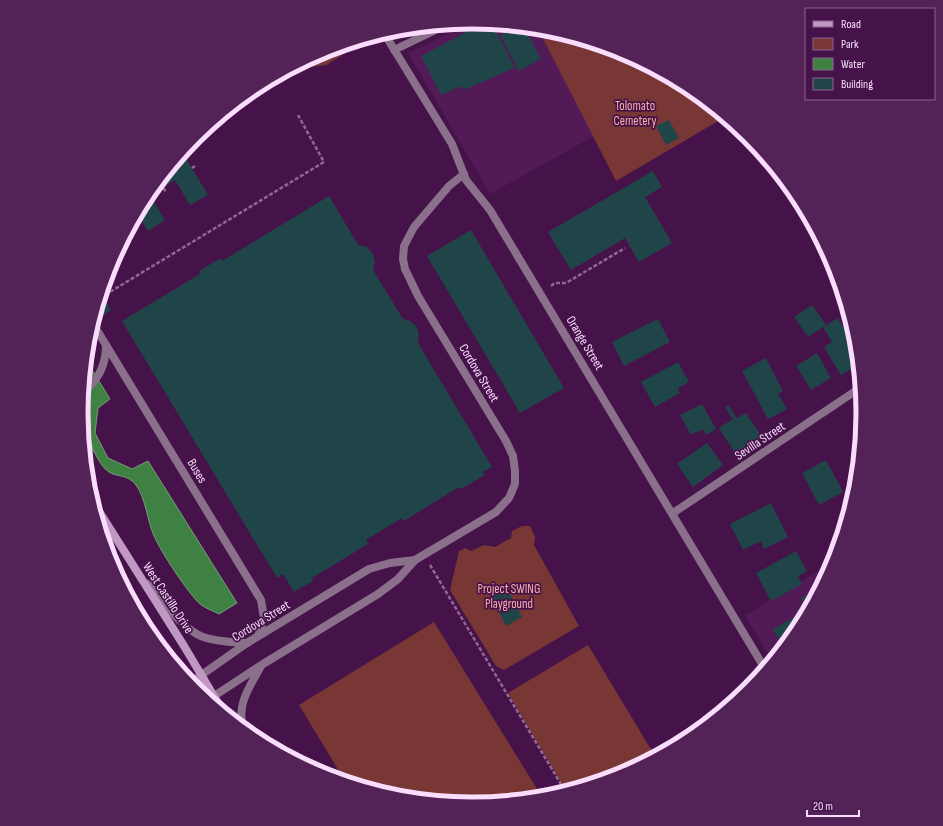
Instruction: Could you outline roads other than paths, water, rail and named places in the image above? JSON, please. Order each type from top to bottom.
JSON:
[{"type":"main road","name":"West Castillo Drive","points":[[102,517],[201,675],[209,694]]},
{"type":"street","points":[[394,50],[433,31]]},
{"type":"street","name":"Orange Street","points":[[387,38],[452,144],[469,185],[492,214],[673,513],[762,664]]},
{"type":"street","name":"Cordova Street","points":[[213,697],[263,664],[378,594],[398,579],[415,560],[496,512],[509,498],[515,484],[516,471],[513,456],[506,441],[418,296],[405,269],[403,259],[404,246],[414,227],[449,186],[464,174]]},
{"type":"street","name":"Buses","points":[[97,330],[261,600],[264,618],[258,636]]},
{"type":"street","points":[[88,386],[98,376],[104,366],[106,344]]},
{"type":"street","name":"Sevilla Street","points":[[673,513],[855,391]]},
{"type":"street","name":"Cordova Street","points":[[195,679],[246,643],[369,569],[390,563],[415,560]]},
{"type":"street","points":[[139,575],[190,631],[203,637],[217,640],[246,643]]},
{"type":"street","points":[[240,720],[242,703],[263,664]]},
{"type":"water","points":[[90,367],[110,399],[98,408],[95,433],[108,458],[132,469],[148,461],[237,603],[219,614],[200,604],[195,599],[168,562],[157,543],[142,497],[136,485],[133,481],[126,477],[109,472],[104,468],[95,454],[88,438],[88,388]]},
{"type":"park label","name":"Tolomato Cemetery","points":[[635,114]]},
{"type":"park label","name":"Project SWING Playground","points":[[509,596]]}]
